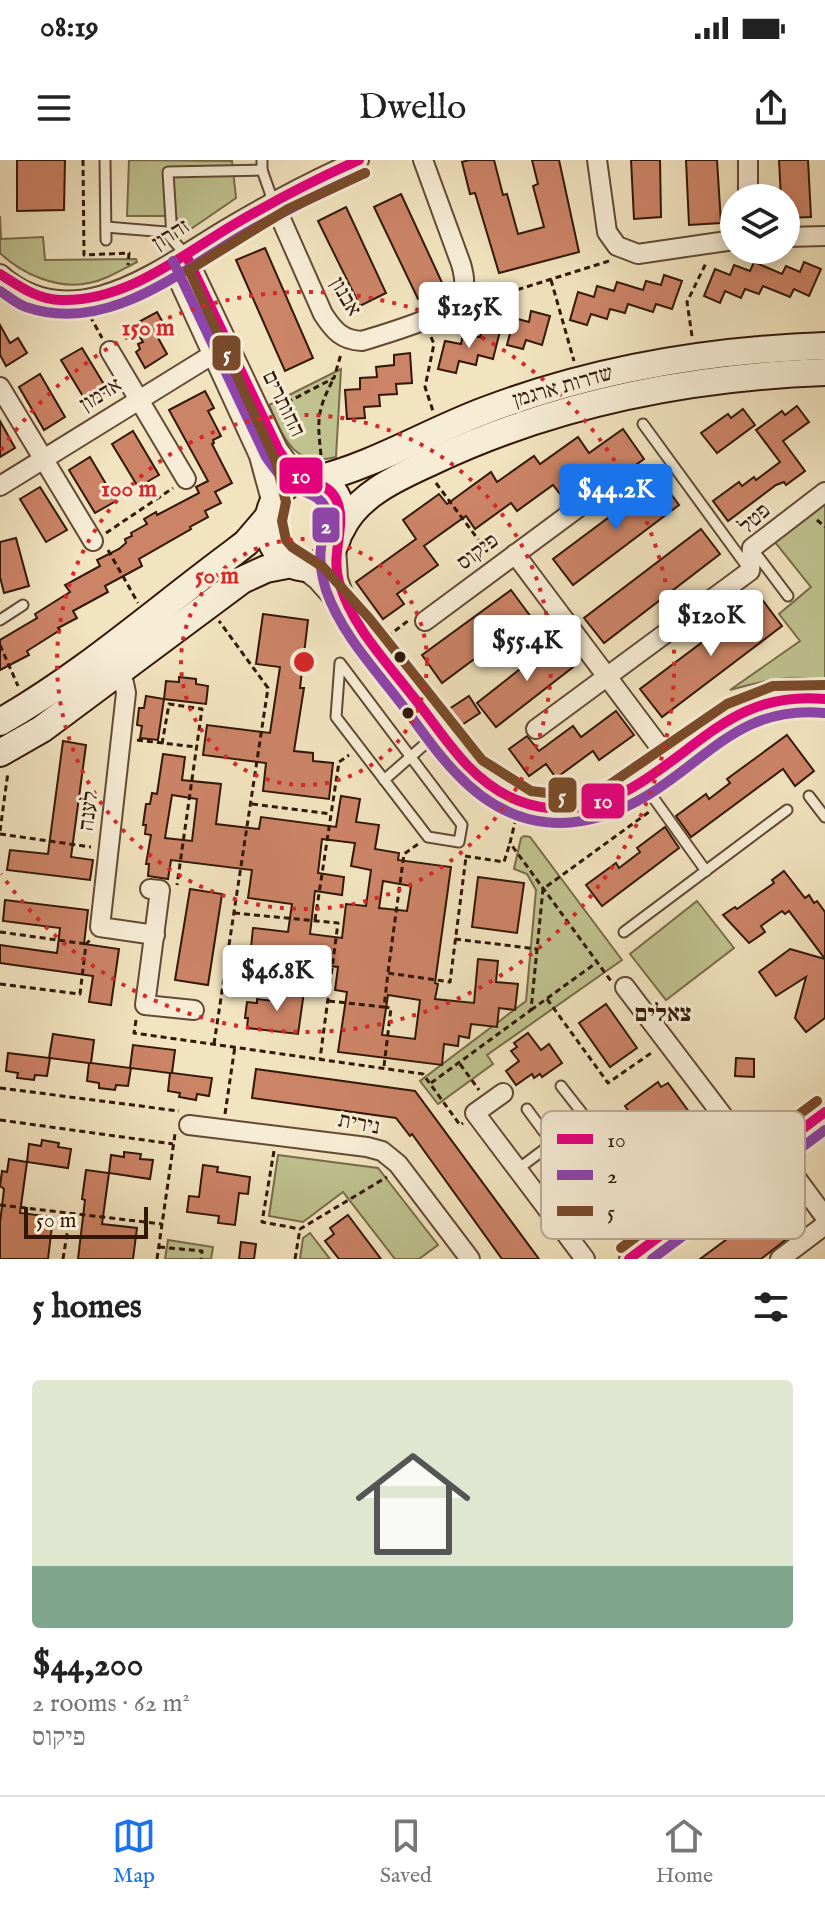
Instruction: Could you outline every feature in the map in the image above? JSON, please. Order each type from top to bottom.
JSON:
[{"type":"street","name":"זהרון","points":[[0,274],[29,292],[54,299],[81,300],[119,290],[143,281],[273,201],[359,160]]},
{"type":"street","points":[[423,160],[464,273],[463,294]]},
{"type":"street","points":[[597,160],[607,232],[617,246],[638,254],[720,242]]},
{"type":"street","points":[[748,160],[748,184]]},
{"type":"street","name":"אבנון","points":[[273,201],[323,314],[339,335],[346,339],[362,341],[424,319],[450,309],[463,294]]},
{"type":"street","points":[[800,237],[825,236]]},
{"type":"street","name":"החותרים","points":[[178,259],[220,349],[263,467],[270,510]]},
{"type":"street","name":"שדרות ארגמן","points":[[315,479],[523,396],[579,380],[696,356],[825,346]]},
{"type":"street","name":"החותרים","points":[[220,349],[284,459],[315,479]]},
{"type":"street","name":"אדמון","points":[[0,486],[220,349]]},
{"type":"street","points":[[110,351],[186,479]]},
{"type":"street","name":"שדרות ארגמן","points":[[338,538],[350,515],[365,500],[423,466],[531,422],[609,400],[714,380],[825,372]]},
{"type":"street","points":[[0,387],[97,538]]},
{"type":"street","points":[[0,722],[27,707],[246,543],[286,485],[315,479],[327,487],[336,499],[341,515],[338,579],[359,627]]},
{"type":"street","name":"פטל","points":[[536,729],[750,571],[752,548],[825,492]]},
{"type":"street","name":"פיקוס","points":[[425,621],[598,493]]},
{"type":"street","points":[[270,510],[269,530],[273,546],[283,558],[317,580],[359,627],[473,771],[520,804],[546,810],[572,811],[601,804],[642,782],[732,716],[783,697],[825,699]]},
{"type":"street","points":[[2,752],[42,729],[257,572],[274,566],[317,564],[329,555],[338,538]]},
{"type":"street","points":[[515,554],[671,762]]},
{"type":"street","name":"לענה","points":[[100,927],[126,693],[118,674],[102,652]]},
{"type":"street","points":[[155,889],[155,935],[145,1005],[194,1010]]},
{"type":"street","points":[[100,927],[155,935]]},
{"type":"street","points":[[625,987],[719,1111]]},
{"type":"street","points":[[489,1103],[518,1169],[541,1200]]},
{"type":"street","points":[[805,1127],[825,1112]]},
{"type":"street","name":"נירית","points":[[189,1125],[372,1148],[391,1157],[470,1259]]},
{"type":"street","points":[[805,1190],[825,1217]]},
{"type":"street","points":[[780,1259],[825,1225]]},
{"type":"street","points":[[570,1239],[585,1259]]},
{"type":"street","points":[[629,1259],[656,1239]]},
{"type":"lane","points":[[105,160],[106,240]]},
{"type":"lane","points":[[178,259],[172,237],[168,172],[262,165],[273,201]]},
{"type":"lane","points":[[106,227],[159,230],[172,237]]},
{"type":"lane","points":[[643,424],[750,571]]},
{"type":"lane","points":[[752,548],[788,596]]},
{"type":"lane","points":[[0,620],[23,605]]},
{"type":"lane","points":[[340,663],[410,757],[462,825],[459,842],[428,837],[336,717],[340,663]]},
{"type":"lane","points":[[384,780],[440,731]]},
{"type":"lane","points":[[642,782],[706,871]]},
{"type":"lane","points":[[809,796],[825,817]]},
{"type":"lane","points":[[624,932],[787,810]]},
{"type":"lane","points":[[561,1086],[581,1111]]},
{"type":"lane","points":[[527,1109],[541,1128]]},
{"type":"lane","points":[[518,1169],[541,1151]]},
{"type":"path","points":[[696,356],[687,302],[707,262],[706,245]]},
{"type":"path","points":[[463,294],[507,293],[605,264],[611,260],[617,246]]},
{"type":"path","points":[[551,280],[579,380]]},
{"type":"path","points":[[81,300],[110,351]]},
{"type":"path","points":[[424,319],[434,344],[425,387],[439,429]]},
{"type":"path","points":[[315,479],[318,415],[346,339]]},
{"type":"path","points":[[261,415],[334,378]]},
{"type":"path","points":[[423,466],[499,566]]},
{"type":"path","points":[[146,618],[97,538],[186,479]]},
{"type":"path","points":[[208,606],[268,688],[214,1044]]},
{"type":"path","points":[[374,647],[417,614],[425,621]]},
{"type":"path","points":[[0,645],[27,707]]},
{"type":"path","points":[[155,889],[176,893],[202,709],[169,704],[162,744]]},
{"type":"path","points":[[121,738],[196,747]]},
{"type":"path","points":[[315,920],[339,762],[358,747]]},
{"type":"path","points":[[2,752],[8,769],[0,833],[109,850]]},
{"type":"path","points":[[251,804],[331,814]]},
{"type":"path","points":[[466,857],[504,862],[520,804]]},
{"type":"path","points":[[531,1010],[543,889],[659,805]]},
{"type":"path","points":[[384,1007],[404,854],[428,837]]},
{"type":"path","points":[[388,973],[450,982],[466,857],[459,842]]},
{"type":"path","points":[[510,843],[613,984],[625,987]]},
{"type":"path","points":[[234,913],[338,923],[320,1059]]},
{"type":"path","points":[[0,984],[80,994],[86,944],[100,927]]},
{"type":"path","points":[[0,932],[86,944]]},
{"type":"path","points":[[455,939],[537,949]]},
{"type":"path","points":[[430,1084],[597,962]]},
{"type":"path","points":[[547,999],[608,1083],[666,1042]]},
{"type":"path","points":[[328,1001],[391,1008],[384,1068]]},
{"type":"path","points":[[134,1033],[423,1074],[460,1125],[489,1103],[459,1063]]},
{"type":"path","points":[[223,1129],[235,1046]]},
{"type":"path","points":[[0,1088],[179,1111],[157,1259]]},
{"type":"path","points":[[0,1120],[173,1144]]},
{"type":"path","points":[[276,1136],[262,1222],[300,1229],[402,1168]]},
{"type":"path","points":[[0,1205],[162,1224]]},
{"type":"path","points":[[63,1259],[70,1213]]},
{"type":"path","points":[[295,1259],[300,1229]]},
{"type":"path","points":[[159,1247],[202,1251],[201,1259]]},
{"type":"green space","points":[[129,160],[232,161],[236,198],[188,231],[175,216],[127,216]]},
{"type":"green space","points":[[0,216],[1,239],[43,237],[45,260],[136,259],[137,262],[107,277],[77,285],[41,278],[19,268],[0,253]]},
{"type":"green space","points":[[341,369],[336,457],[321,459],[300,454],[285,439],[269,405]]},
{"type":"green space","points":[[822,503],[825,507],[825,681],[789,678],[730,690],[800,641],[779,614],[811,587],[774,541]]},
{"type":"green space","points":[[524,836],[530,837],[622,960],[487,1055],[493,1064],[438,1104],[420,1081],[526,1001],[536,890],[527,874],[514,869]]},
{"type":"green space","points":[[697,901],[734,948],[666,1000],[630,954]]},
{"type":"green space","points":[[278,1155],[378,1168],[438,1245],[419,1259],[395,1259],[343,1192],[303,1222],[269,1216]]},
{"type":"green space","points":[[310,1233],[330,1259],[300,1259],[303,1238]]},
{"type":"green space","points":[[168,1240],[213,1247],[211,1259],[165,1259]]},
{"type":"building","points":[[17,160],[65,160],[64,210],[17,211]]},
{"type":"building","points":[[494,160],[518,234],[544,227],[533,186],[538,184],[532,160],[559,160],[579,252],[499,273],[475,193],[470,194],[462,162]]},
{"type":"building","points":[[631,160],[660,160],[661,217],[634,219]]},
{"type":"building","points":[[686,160],[717,160],[720,223],[689,225]]},
{"type":"building","points":[[779,160],[808,160],[811,217],[800,217],[800,184],[780,184]]},
{"type":"building","points":[[401,194],[444,287],[418,299],[374,207]]},
{"type":"building","points":[[346,207],[386,293],[360,306],[318,221]]},
{"type":"building","points":[[265,248],[313,358],[285,371],[236,260]]},
{"type":"building","points":[[804,262],[821,269],[809,296],[794,289],[790,297],[763,286],[759,294],[745,289],[741,298],[725,291],[720,303],[704,296],[715,269],[730,275],[734,265],[750,271],[753,264],[759,264],[782,274],[786,266],[800,272]]},
{"type":"building","points":[[664,275],[682,281],[672,309],[656,304],[653,312],[628,304],[625,313],[610,309],[607,319],[591,314],[587,325],[570,320],[578,292],[594,297],[597,286],[614,291],[617,282],[643,290],[646,281],[661,285]]},
{"type":"building","points":[[531,311],[550,316],[542,345],[526,340],[523,349],[507,345],[514,318],[529,322]]},
{"type":"building","points":[[157,312],[166,328],[156,334],[167,354],[145,368],[136,352],[140,349],[138,344],[143,342],[133,325]]},
{"type":"building","points":[[0,325],[10,343],[18,338],[27,353],[6,366],[0,355]]},
{"type":"building","points":[[483,328],[500,331],[493,359],[478,355],[476,365],[459,361],[456,373],[438,369],[445,341],[461,344],[463,334],[480,337]]},
{"type":"building","points":[[82,348],[108,391],[87,403],[61,360]]},
{"type":"building","points":[[410,353],[412,383],[396,384],[397,394],[379,395],[380,406],[364,407],[365,418],[347,419],[345,390],[360,389],[360,378],[377,377],[376,367],[394,365],[394,355]]},
{"type":"building","points":[[40,374],[65,417],[44,430],[19,387]]},
{"type":"building","points":[[205,391],[214,408],[208,411],[221,436],[212,444],[232,483],[215,492],[221,503],[205,511],[208,517],[191,529],[139,559],[142,566],[105,586],[108,592],[73,611],[77,618],[27,651],[29,655],[0,670],[0,640],[37,618],[35,614],[70,592],[65,585],[100,566],[97,560],[126,543],[125,539],[132,536],[131,533],[147,524],[144,519],[199,493],[196,487],[208,481],[169,410]]},
{"type":"building","points":[[797,406],[809,422],[783,441],[805,471],[786,485],[784,482],[776,485],[728,521],[713,501],[739,482],[742,486],[754,477],[756,480],[780,462],[756,430],[782,411],[785,415]]},
{"type":"building","points":[[743,409],[755,425],[717,453],[701,433],[728,414],[731,418]]},
{"type":"building","points":[[0,421],[15,448],[0,457]]},
{"type":"building","points":[[623,429],[644,459],[609,484],[597,468],[560,494],[553,485],[517,511],[511,503],[475,529],[466,516],[424,546],[438,565],[397,594],[404,604],[383,619],[356,582],[416,539],[403,520],[439,494],[447,504],[491,472],[497,482],[534,456],[540,464],[578,437],[589,453]]},
{"type":"building","points":[[133,431],[159,475],[138,487],[112,444]]},
{"type":"building","points":[[90,457],[116,501],[95,513],[69,470]]},
{"type":"building","points":[[660,479],[679,505],[573,585],[553,559]]},
{"type":"building","points":[[40,487],[67,530],[46,542],[20,499]]},
{"type":"building","points":[[701,529],[720,554],[604,643],[584,618]]},
{"type":"building","points":[[16,538],[29,586],[4,593],[0,577],[0,542]]},
{"type":"building","points":[[511,590],[531,617],[442,683],[422,655]]},
{"type":"building","points":[[761,598],[782,626],[662,717],[640,689]]},
{"type":"building","points":[[263,614],[308,620],[300,688],[304,688],[294,751],[313,753],[313,761],[333,763],[329,799],[263,791],[266,763],[203,755],[207,725],[270,733],[280,667],[256,664]]},
{"type":"building","points":[[558,639],[577,664],[496,727],[477,703]]},
{"type":"building","points":[[179,677],[196,679],[196,684],[208,686],[206,704],[164,699],[166,681],[179,682]]},
{"type":"building","points":[[146,696],[164,699],[158,740],[140,738],[142,726],[137,725],[139,708],[144,708]]},
{"type":"building","points":[[469,696],[480,713],[457,728],[446,711]]},
{"type":"building","points":[[616,711],[634,735],[599,760],[593,751],[556,778],[546,764],[529,776],[509,749],[527,736],[539,751],[573,726],[581,737]]},
{"type":"building","points":[[787,735],[814,771],[795,786],[783,769],[691,837],[676,816],[706,794],[709,799],[730,783],[727,779]]},
{"type":"building","points":[[63,741],[86,745],[71,857],[93,860],[90,880],[7,870],[10,850],[48,854]]},
{"type":"building","points":[[163,754],[185,757],[182,780],[221,784],[216,824],[259,829],[261,817],[336,827],[341,796],[360,799],[356,822],[379,825],[375,849],[399,853],[398,860],[451,867],[435,999],[474,1003],[478,959],[498,961],[496,982],[518,984],[515,1010],[499,1008],[497,1027],[471,1024],[469,1038],[459,1036],[458,1046],[444,1044],[442,1065],[338,1052],[347,992],[335,990],[338,967],[250,957],[253,928],[288,932],[292,904],[248,898],[252,870],[171,860],[168,879],[148,876],[149,864],[146,864],[151,835],[145,834],[146,825],[143,825],[146,804],[150,804],[152,793],[157,794]],"holes":[[[172,795],[197,799],[192,841],[165,838]],[[322,839],[355,843],[351,866],[371,870],[366,906],[346,904],[342,938],[310,934],[315,891],[342,895],[344,877],[318,873]],[[383,881],[411,886],[407,911],[379,908]],[[388,995],[420,1000],[415,1039],[382,1035]]]},
{"type":"building","points":[[665,827],[679,848],[602,906],[586,885],[616,863],[619,868],[640,852],[637,848]]},
{"type":"building","points":[[784,871],[805,898],[809,895],[825,912],[825,959],[789,911],[785,914],[782,911],[761,926],[765,932],[749,943],[723,915],[774,883],[772,880]]},
{"type":"building","points":[[478,877],[524,883],[517,933],[472,927]]},
{"type":"building","points":[[190,889],[222,894],[208,985],[175,980]]},
{"type":"building","points":[[5,900],[88,910],[84,944],[119,949],[111,1005],[89,1002],[93,976],[0,963],[0,945],[57,953],[60,928],[3,921]]},
{"type":"building","points":[[790,949],[825,959],[825,1018],[806,1032],[795,1018],[806,977],[776,996],[759,972]]},
{"type":"building","points":[[276,989],[304,992],[298,1034],[247,1028],[247,1002],[257,1003],[257,999],[274,1001]]},
{"type":"building","points":[[606,1004],[637,1048],[610,1067],[579,1023]]},
{"type":"building","points":[[528,1033],[541,1050],[549,1044],[562,1063],[542,1077],[540,1074],[534,1078],[532,1074],[516,1085],[506,1071],[519,1061],[511,1051],[517,1047],[514,1043]]},
{"type":"building","points":[[53,1034],[94,1040],[91,1063],[130,1068],[133,1045],[175,1050],[172,1073],[212,1078],[209,1096],[197,1094],[196,1100],[179,1097],[180,1093],[168,1091],[170,1073],[131,1068],[128,1086],[116,1085],[115,1090],[99,1088],[99,1083],[87,1081],[89,1063],[49,1058]]},
{"type":"building","points":[[8,1053],[50,1058],[47,1076],[35,1075],[34,1080],[17,1078],[18,1073],[6,1071]]},
{"type":"building","points":[[736,1058],[754,1059],[754,1077],[735,1076]]},
{"type":"building","points":[[256,1069],[415,1091],[539,1259],[502,1259],[412,1134],[410,1136],[396,1118],[252,1098]]},
{"type":"building","points":[[658,1082],[661,1087],[668,1083],[688,1111],[628,1111],[625,1106]]},
{"type":"building","points":[[42,1140],[71,1149],[68,1168],[27,1162],[29,1144],[41,1146]]},
{"type":"building","points":[[124,1152],[141,1154],[140,1159],[153,1160],[150,1179],[109,1173],[111,1155],[124,1157]]},
{"type":"building","points":[[9,1159],[27,1162],[20,1213],[53,1217],[48,1259],[0,1259],[4,1189],[0,1186],[2,1171],[7,1172]]},
{"type":"building","points":[[203,1165],[218,1167],[217,1172],[250,1177],[248,1194],[239,1193],[235,1225],[218,1223],[219,1216],[187,1212],[189,1196],[199,1197]]},
{"type":"building","points":[[86,1170],[109,1173],[102,1224],[137,1228],[133,1259],[78,1259]]},
{"type":"building","points":[[348,1215],[381,1259],[339,1259],[325,1241],[334,1234],[330,1228]]},
{"type":"building","points":[[727,1239],[787,1239],[761,1259],[700,1259]]},
{"type":"building","points":[[241,1242],[256,1244],[254,1259],[239,1259]]},
{"type":"transit line","name":"10","points":[[0,274],[44,298],[85,299],[108,293],[152,275],[264,207],[359,160]]},
{"type":"transit line","name":"2","points":[[0,291],[23,306],[55,313],[83,313],[111,307],[164,283],[270,220],[365,173]]},
{"type":"transit line","name":"5","points":[[365,173],[288,209],[189,270],[276,462],[286,502],[282,521],[286,540],[323,567],[369,618],[482,760],[531,791],[572,796],[609,785],[727,704],[773,686],[825,685]]},
{"type":"transit line","name":"10","points":[[186,255],[278,449],[288,464],[302,476],[326,488],[336,499],[340,518],[337,571],[352,613],[452,748],[487,783],[529,804],[574,808],[597,803],[643,781],[726,722],[747,711],[770,703],[825,699]]},
{"type":"transit line","name":"2","points":[[173,261],[266,457],[286,481],[318,499],[325,507],[321,569],[326,590],[341,622],[435,749],[477,793],[500,808],[523,817],[547,822],[597,818],[648,795],[749,725],[771,717],[824,713]]},
{"type":"transit line","name":"5","points":[[804,1111],[817,1101]]},
{"type":"transit line","name":"10","points":[[805,1127],[825,1112]]},
{"type":"transit line","name":"2","points":[[805,1145],[825,1130]]},
{"type":"transit line","name":"5","points":[[621,1248],[633,1239]]},
{"type":"transit line","name":"10","points":[[629,1259],[656,1239]]},
{"type":"transit line","name":"2","points":[[652,1259],[679,1239]]},
{"type":"district","name":"צאלים","points":[[663,1014]]}]
